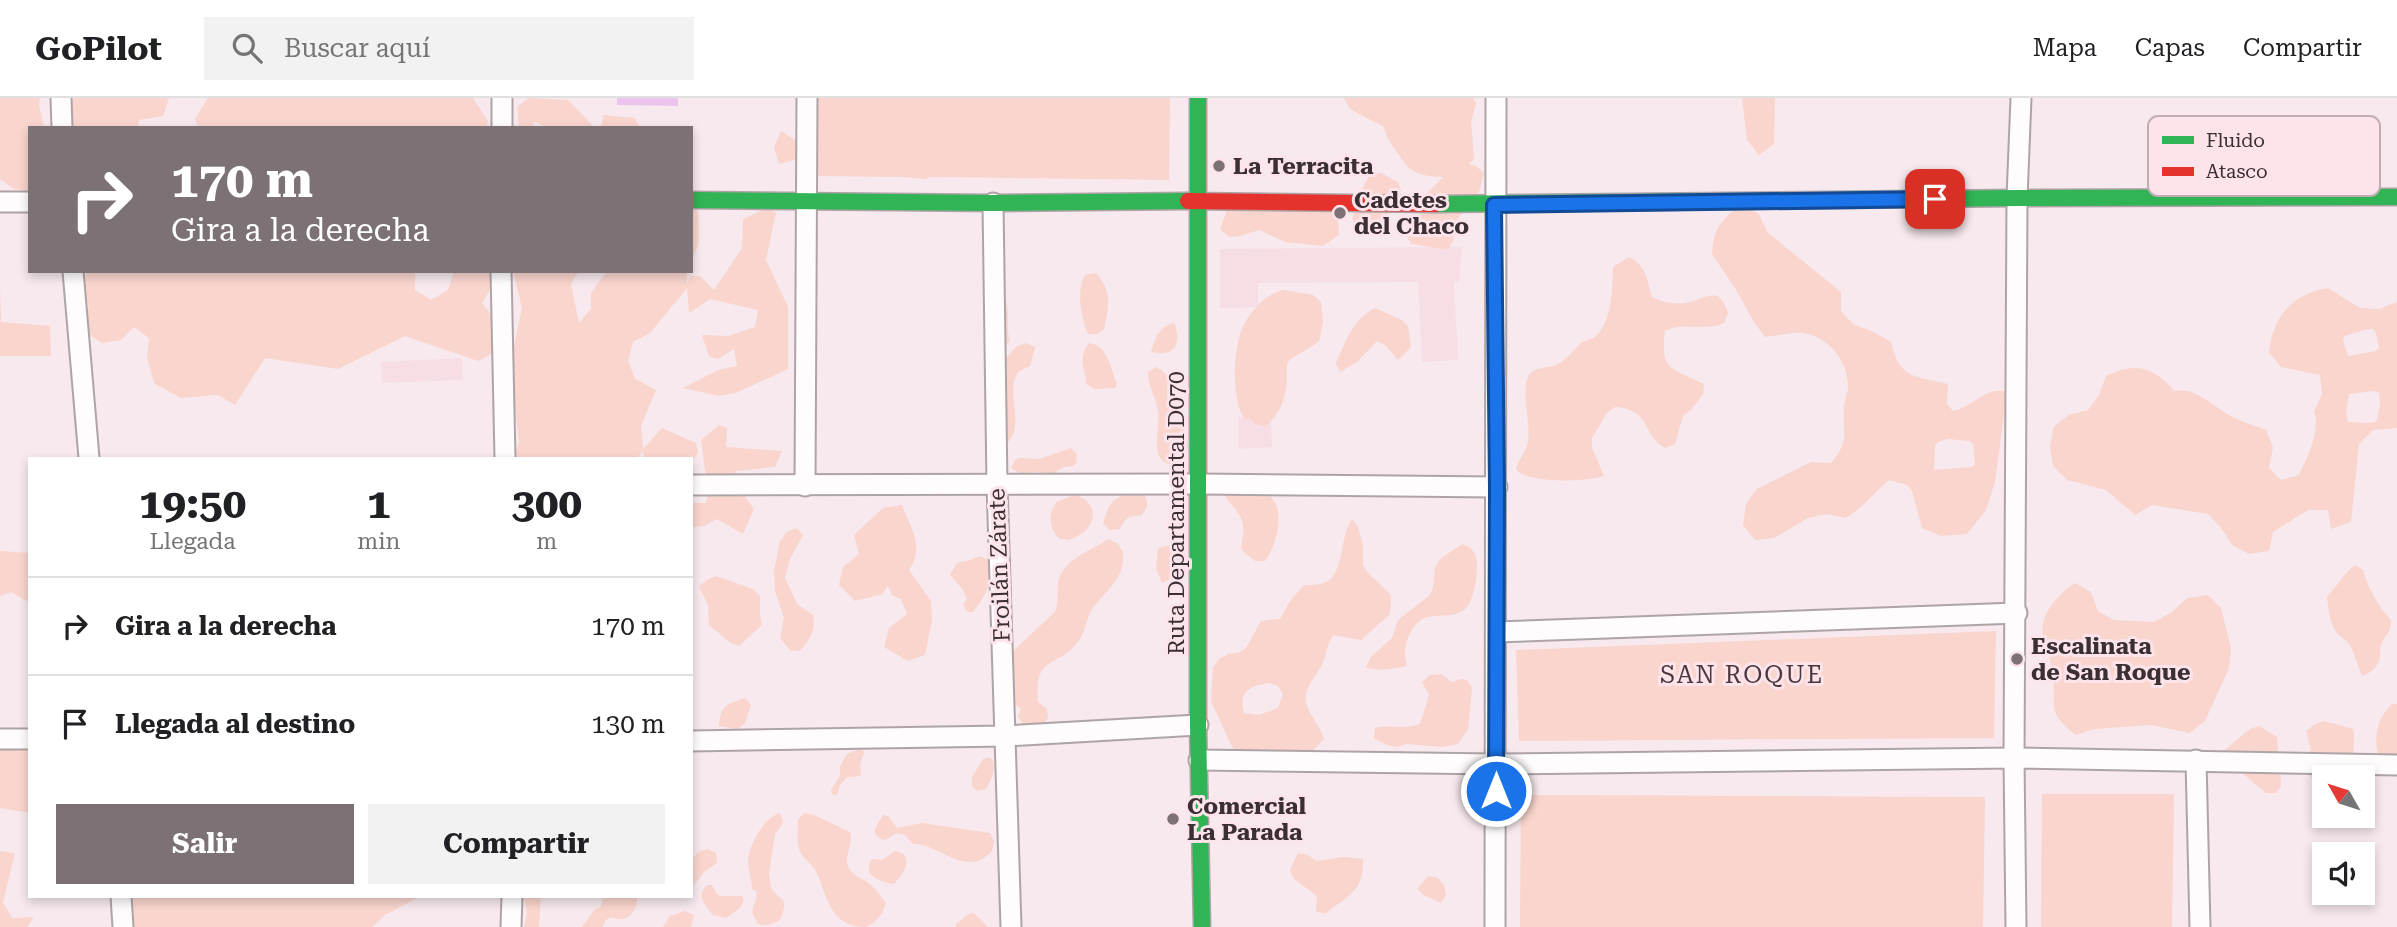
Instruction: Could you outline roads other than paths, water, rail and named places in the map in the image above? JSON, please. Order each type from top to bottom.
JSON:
[{"type":"street","points":[[61,98],[62,126]]},
{"type":"street","points":[[502,98],[502,126]]},
{"type":"street","points":[[805,486],[807,98]]},
{"type":"street","name":"Ruta Departamental D070","points":[[1198,98],[1198,725],[1202,927]]},
{"type":"street","points":[[1495,927],[1496,98]]},
{"type":"street","points":[[2016,927],[2014,758],[2017,613],[2017,198],[2021,98]]},
{"type":"street","points":[[693,200],[993,203],[1197,201],[1494,205],[2017,198],[2397,197]]},
{"type":"street","points":[[0,202],[28,202]]},
{"type":"street","name":"Froilán Zárate","points":[[993,203],[997,485],[1011,927]]},
{"type":"street","points":[[73,273],[89,457]]},
{"type":"street","points":[[501,273],[505,457]]},
{"type":"street","points":[[693,485],[1497,487]]},
{"type":"street","points":[[1496,632],[2017,613]]},
{"type":"street","points":[[693,741],[1005,736],[1198,725]]},
{"type":"street","points":[[0,739],[28,739]]},
{"type":"street","points":[[1199,760],[1496,764],[2014,758],[2397,765]]},
{"type":"street","points":[[2196,760],[2200,927]]},
{"type":"street","points":[[121,898],[123,927]]},
{"type":"street","points":[[511,927],[512,898]]},
{"type":"place","name":"La Terracita","points":[[1219,166]]},
{"type":"place","name":"Cadetes del Chaco","points":[[1340,213]]},
{"type":"place","name":"Escalinata de San Roque","points":[[2017,659]]},
{"type":"place","name":"Comercial La Parada","points":[[1173,819]]},
{"type":"district","name":"SAN ROQUE","points":[[1742,675]]}]
